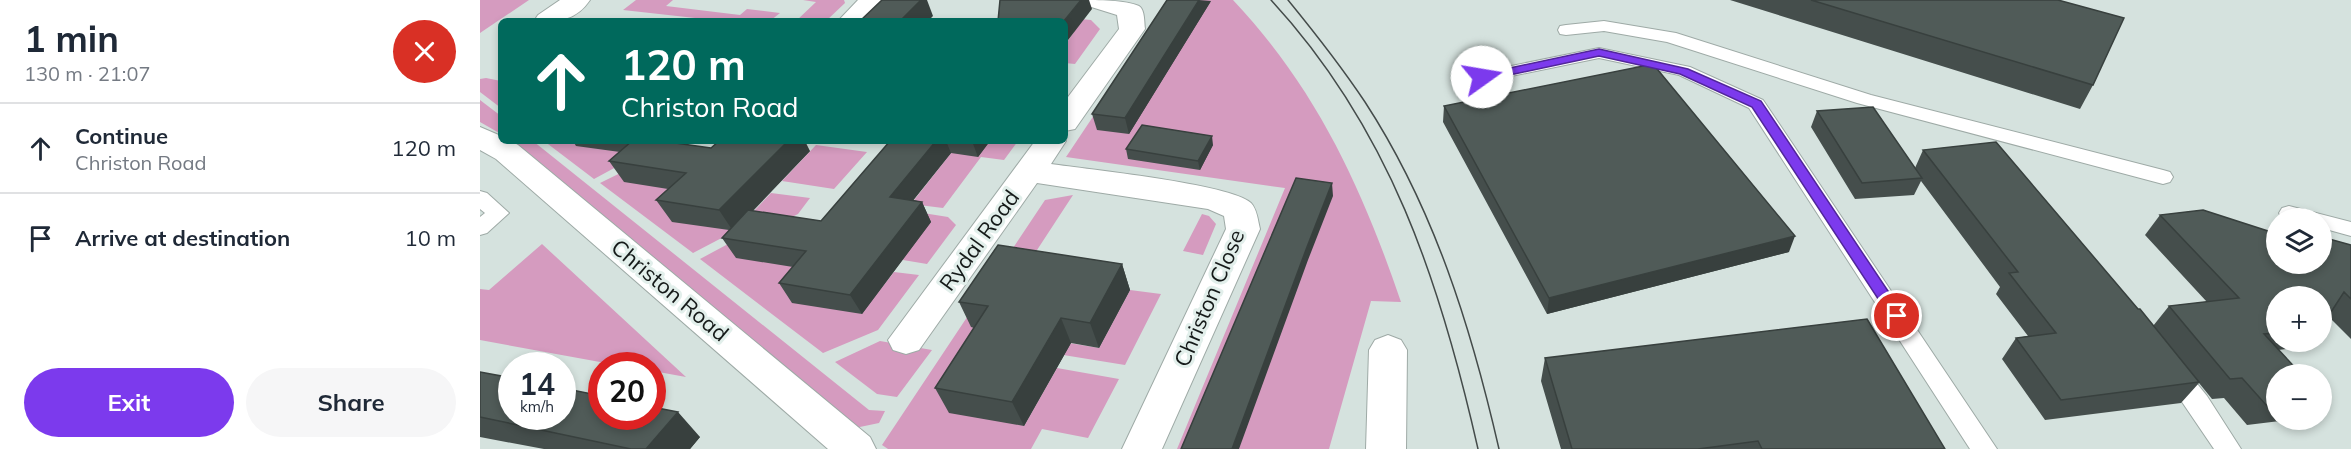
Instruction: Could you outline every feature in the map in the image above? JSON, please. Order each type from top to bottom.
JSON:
[{"type":"street","points":[[551,18],[577,0]]},
{"type":"street","points":[[854,18],[873,0]]},
{"type":"street","points":[[1068,118],[1132,29],[1130,11],[1104,1],[1094,0]]},
{"type":"street","name":"Christon Road","points":[[480,137],[507,152],[856,449]]},
{"type":"street","name":"Rydal Road","points":[[906,340],[1049,144]]},
{"type":"street","name":"Christon Close","points":[[1029,171],[1214,199],[1239,210],[1243,229],[1142,449]]},
{"type":"street","points":[[1386,449],[1388,350]]},
{"type":"lane","points":[[1580,56],[1564,26],[1604,26],[1670,37],[1864,99],[2163,177]]},
{"type":"lane","points":[[1482,77],[1599,53],[1684,71],[1756,104],[1984,449]]},
{"type":"lane","points":[[480,198],[499,213],[480,228]]},
{"type":"lane","points":[[2332,224],[2351,229]]},
{"type":"lane","points":[[2162,358],[2198,402],[2228,449]]},
{"type":"shaded area","points":[[480,0],[529,0],[502,18],[498,18],[498,21],[480,33]]},
{"type":"shaded area","points":[[636,0],[673,0],[666,6],[740,15],[747,9],[780,13],[774,18],[695,18],[623,10]]},
{"type":"shaded area","points":[[803,0],[844,0],[845,3],[829,18],[799,18],[816,2]]},
{"type":"shaded area","points":[[1171,0],[1233,0],[1263,34],[1313,105],[1334,142],[1370,219],[1401,302],[1371,301],[1329,449],[1177,449],[1285,188],[1066,157]]},
{"type":"shaded area","points":[[1060,17],[1091,20],[1100,29],[1075,64],[1068,63],[1068,41],[1074,32],[1068,31],[1068,18]]},
{"type":"shaded area","points":[[480,79],[498,80],[498,106],[480,92]]},
{"type":"shaded area","points":[[480,100],[498,114],[498,132],[480,122]]},
{"type":"shaded area","points":[[518,144],[537,144],[869,410],[885,411],[879,423],[855,428]]},
{"type":"shaded area","points":[[548,144],[658,144],[594,179]]},
{"type":"shaded area","points":[[980,144],[1016,144],[1004,160],[981,157],[943,208],[911,204],[951,153]]},
{"type":"shaded area","points":[[816,145],[867,152],[834,189],[782,181]]},
{"type":"shaded area","points":[[651,158],[670,189],[735,231],[693,253],[600,183]]},
{"type":"shaded area","points":[[771,193],[810,198],[798,214],[790,218],[735,231]]},
{"type":"shaded area","points":[[1073,195],[1022,273],[972,327],[1025,336],[1024,426],[1057,368],[1119,379],[1088,438],[1042,429],[1031,449],[888,449],[882,445],[1045,200]]},
{"type":"shaded area","points":[[873,205],[948,217],[956,225],[927,264],[903,260]]},
{"type":"shaded area","points":[[1202,214],[1209,216],[1216,224],[1203,255],[1183,251]]},
{"type":"shaded area","points":[[756,229],[795,256],[861,314],[894,272],[919,275],[878,330],[823,353],[700,259]]},
{"type":"shaded area","points":[[542,244],[659,352],[588,352],[588,360],[576,358],[576,352],[546,352],[480,340],[480,289],[489,290]]},
{"type":"shaded area","points":[[1130,290],[1161,294],[1125,365],[1051,353],[1057,341],[1099,348]]},
{"type":"shaded area","points":[[880,341],[932,350],[897,397],[877,394],[835,362]]},
{"type":"shaded area","points":[[666,359],[686,377],[666,373]]},
{"type":"building","points":[[882,0],[921,0],[903,18],[863,18]]},
{"type":"building","points":[[1000,0],[1081,0],[1066,18],[998,18]]},
{"type":"building","points":[[1167,0],[1199,0],[1125,118],[1092,114]]},
{"type":"building","points":[[1811,0],[2058,0],[2124,18],[2093,85]]},
{"type":"building","points":[[1653,64],[1795,236],[1549,298],[1444,106]]},
{"type":"building","points":[[1873,107],[1922,178],[1862,183],[1817,111]]},
{"type":"building","points":[[1142,125],[1212,136],[1198,161],[1126,149]]},
{"type":"building","points":[[1996,142],[2140,309],[2199,382],[2061,400],[2016,338],[2056,333],[2009,273],[2018,272],[1923,150]]},
{"type":"building","points":[[629,144],[682,144],[711,148],[716,144],[785,144],[719,210],[656,200],[686,173],[609,161]]},
{"type":"building","points":[[887,144],[934,144],[890,197],[922,202],[850,295],[779,283],[806,251],[722,238],[748,210],[821,221]]},
{"type":"building","points":[[1296,178],[1332,183],[1232,449],[1181,449]]},
{"type":"building","points":[[2203,210],[2266,230],[2266,274],[2332,274],[2332,240],[2351,245],[2351,299],[2344,292],[2332,311],[2332,286],[2266,286],[2266,334],[2264,334],[2266,352],[2281,352],[2292,364],[2266,364],[2266,405],[2242,378],[2230,379],[2169,306],[2239,298],[2160,215]]},
{"type":"building","points":[[998,245],[1122,264],[1090,323],[1061,318],[1012,402],[935,388],[988,306],[959,302]]},
{"type":"building","points":[[1867,319],[1945,449],[1762,449],[1758,441],[1698,449],[1572,449],[1545,358]]},
{"type":"building","points":[[480,372],[498,375],[498,421],[480,417]]},
{"type":"building","points":[[576,391],[588,393],[588,430],[662,430],[646,449],[631,449],[541,430],[576,430]]},
{"type":"building","points":[[666,410],[678,412],[666,426]]},
{"type":"tram line","points":[[1271,0],[1313,49],[1348,101],[1379,154],[1405,210],[1446,326],[1478,449]]},
{"type":"tram line","points":[[1288,0],[1365,102],[1411,184],[1430,226],[1462,314],[1476,358],[1499,449]]},
{"type":"route","points":[[1482,77],[1599,53],[1684,71],[1756,104],[1897,316]]}]
